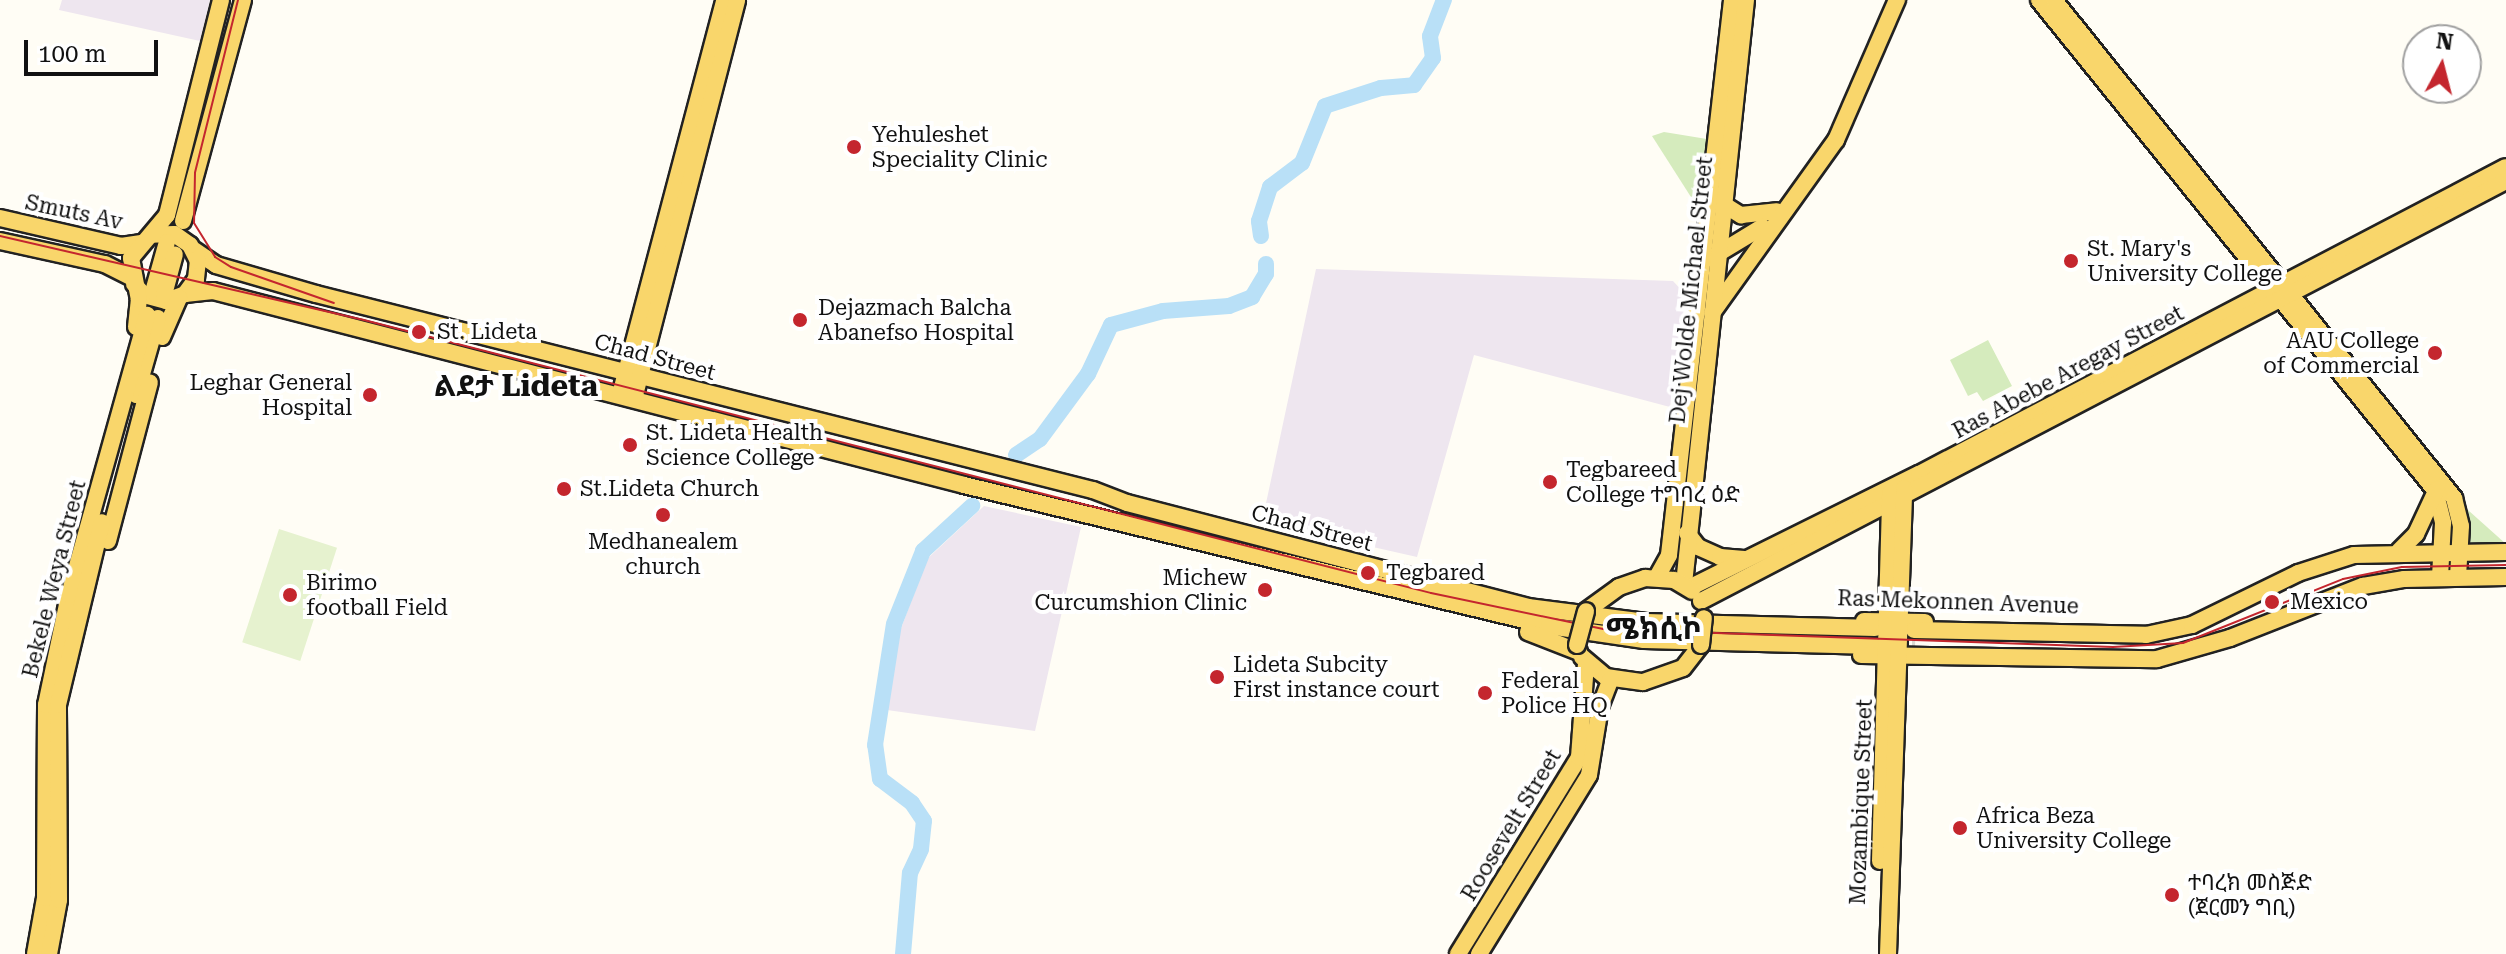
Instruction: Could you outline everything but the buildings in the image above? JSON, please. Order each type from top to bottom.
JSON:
[{"type":"main road","points":[[224,0],[178,219],[229,52]]},
{"type":"main road","points":[[49,954],[59,900],[58,705],[77,596],[68,578],[87,497],[138,322],[131,258],[167,215],[224,0]]},
{"type":"main road","points":[[77,596],[96,583],[166,325],[170,295],[243,0]]},
{"type":"main road","points":[[633,374],[724,0]]},
{"type":"main road","points":[[627,397],[737,0]]},
{"type":"main road","name":"Dej Wolde Michael Street","points":[[1687,586],[1692,417],[1716,199],[1732,0]]},
{"type":"main road","name":"Dej Wolde Michael Street","points":[[1716,199],[1746,0]]},
{"type":"main road","points":[[1709,265],[1751,238],[1777,211],[1826,136],[1888,0]]},
{"type":"main road","points":[[1711,313],[1836,140],[1897,0]]},
{"type":"main road","points":[[2039,0],[2459,511],[2458,577]]},
{"type":"main road","points":[[2054,0],[2279,293]]},
{"type":"main road","name":"Ras Abebe Aregay Street","points":[[2279,293],[2506,167]]},
{"type":"main road","name":"Ras Abebe Aregay Street","points":[[1687,586],[1897,491],[2279,293],[2506,181]]},
{"type":"main road","points":[[1716,199],[1741,215],[1777,211]]},
{"type":"main road","name":"Smuts Av","points":[[0,218],[121,246],[144,239]]},
{"type":"main road","points":[[0,241],[105,264],[155,300],[170,295],[198,273],[174,234],[144,239]]},
{"type":"main road","name":"Chad Street","points":[[182,246],[216,265],[290,287],[1109,495],[1552,604],[1589,608]]},
{"type":"main road","points":[[1709,265],[1753,251]]},
{"type":"main road","name":"Dej Wolde Michael Street","points":[[1657,577],[1669,555],[1711,313],[1709,265]]},
{"type":"main road","name":"Chad Street","points":[[170,295],[213,291],[1494,615],[1644,640],[1894,652]]},
{"type":"main road","name":"Bekele Weya Street","points":[[35,954],[45,898],[46,705],[152,316]]},
{"type":"main road","points":[[2440,487],[2440,577]]},
{"type":"main road","points":[[2399,551],[2416,534],[2440,487]]},
{"type":"main road","points":[[1894,652],[1897,491]]},
{"type":"main road","name":"Ras Abebe Aregay Street","points":[[1703,612],[1897,491]]},
{"type":"main road","name":"Chad Street","points":[[1109,495],[1528,607],[1646,622]]},
{"type":"main road","name":"Chad Street","points":[[1067,509],[1111,529],[1543,635],[1581,654]]},
{"type":"main road","points":[[1687,533],[1698,547],[1720,557],[1746,560]]},
{"type":"main road","name":"Ras Mekonnen Avenue","points":[[1646,622],[2118,629],[2209,616],[2331,561],[2399,551],[2506,552]]},
{"type":"main road","points":[[1657,577],[1687,586],[1703,612],[1700,647],[1683,668],[1655,680],[1611,679],[1581,654],[1589,608],[1619,587],[1657,577]]},
{"type":"main road","points":[[1700,647],[1894,652],[2194,650],[2352,589],[2440,577],[2506,577]]},
{"type":"main road","name":"Ras Mekonnen Avenue","points":[[1703,612],[1895,625]]},
{"type":"main road","name":"Mozambique Street","points":[[1878,954],[1894,652]]},
{"type":"main road","name":"Mozambique Street","points":[[1888,954],[1894,652]]},
{"type":"main road","name":"Roosevelt Street","points":[[1458,954],[1579,757],[1581,654]]},
{"type":"main road","name":"Roosevelt Street","points":[[1479,954],[1589,775],[1600,707],[1611,679]]},
{"type":"main road","points":[[1473,930],[1489,939]]},
{"type":"shaded area","points":[[62,0],[210,0],[200,41],[59,10]]},
{"type":"shaded area","points":[[1316,269],[1673,281],[1686,295],[1670,407],[1474,355],[1417,557],[1262,522]]},
{"type":"shaded area","points":[[984,506],[1081,527],[1035,731],[887,710],[900,631],[927,559]]},
{"type":"green space","points":[[1664,132],[1713,140],[1705,219],[1652,136]]},
{"type":"green space","points":[[1988,340],[2012,386],[1983,401],[1977,392],[1968,396],[1950,360]]},
{"type":"green space","points":[[2459,502],[2506,544],[2463,547]]},
{"type":"green space","name":"Birimo football Field","points":[[279,529],[337,548],[300,661],[242,642]]},
{"type":"waterway","points":[[1261,236],[1259,221],[1270,187],[1302,163],[1325,106],[1381,88],[1414,85],[1433,58],[1430,36],[1444,0]]},
{"type":"waterway","points":[[1016,455],[1040,439],[1088,374],[1111,325],[1163,311],[1229,306],[1252,297],[1266,274],[1266,264]]},
{"type":"waterway","points":[[903,954],[910,873],[921,849],[924,821],[912,803],[880,779],[875,745],[894,624],[923,551],[972,506]]},
{"type":"tunnel","points":[[1888,646],[1915,647]]},
{"type":"tram line","points":[[238,0],[195,173],[194,223],[215,257],[231,267],[334,303]]},
{"type":"tram line","points":[[0,236],[360,319],[1431,593],[1603,629],[2113,647],[2183,643],[2343,579],[2402,567],[2506,565]]},
{"type":"place","name":"Yehuleshet Speciality Clinic","points":[[854,147]]},
{"type":"place","name":"St. Mary's University College","points":[[2071,261]]},
{"type":"place","name":"Dejazmach Balcha Abanefso Hospital","points":[[800,320]]},
{"type":"place","name":"St. Lideta","points":[[419,332]]},
{"type":"place","name":"AAU College of Commercial","points":[[2435,353]]},
{"type":"place","name":"Leghar General Hospital","points":[[370,395]]},
{"type":"place","name":"St. Lideta Health Science College","points":[[630,445]]},
{"type":"place","name":"Tegbareed College ተግባረ ዕድ","points":[[1550,482]]},
{"type":"place","name":"St.Lideta Church","points":[[564,489]]},
{"type":"place","name":"Medhanealem church","points":[[663,515]]},
{"type":"place","name":"Tegbared","points":[[1368,573]]},
{"type":"place","name":"Michew Curcumshion Clinic","points":[[1265,590]]},
{"type":"place","name":"Birimo football Field","points":[[290,595]]},
{"type":"place","name":"Mexico","points":[[2272,602]]},
{"type":"place","name":"Lideta Subcity First instance court","points":[[1217,677]]},
{"type":"place","name":"Federal Police HQ","points":[[1485,693]]},
{"type":"place","name":"Africa Beza University College","points":[[1960,828]]},
{"type":"place","name":"ተባረክ መስጅድ (ጀርመን ግቢ)","points":[[2172,895]]},
{"type":"district","name":"ልደታ Lideta","points":[[516,386]]},
{"type":"district","name":"ሜክሲኮ","points":[[1654,629]]}]
